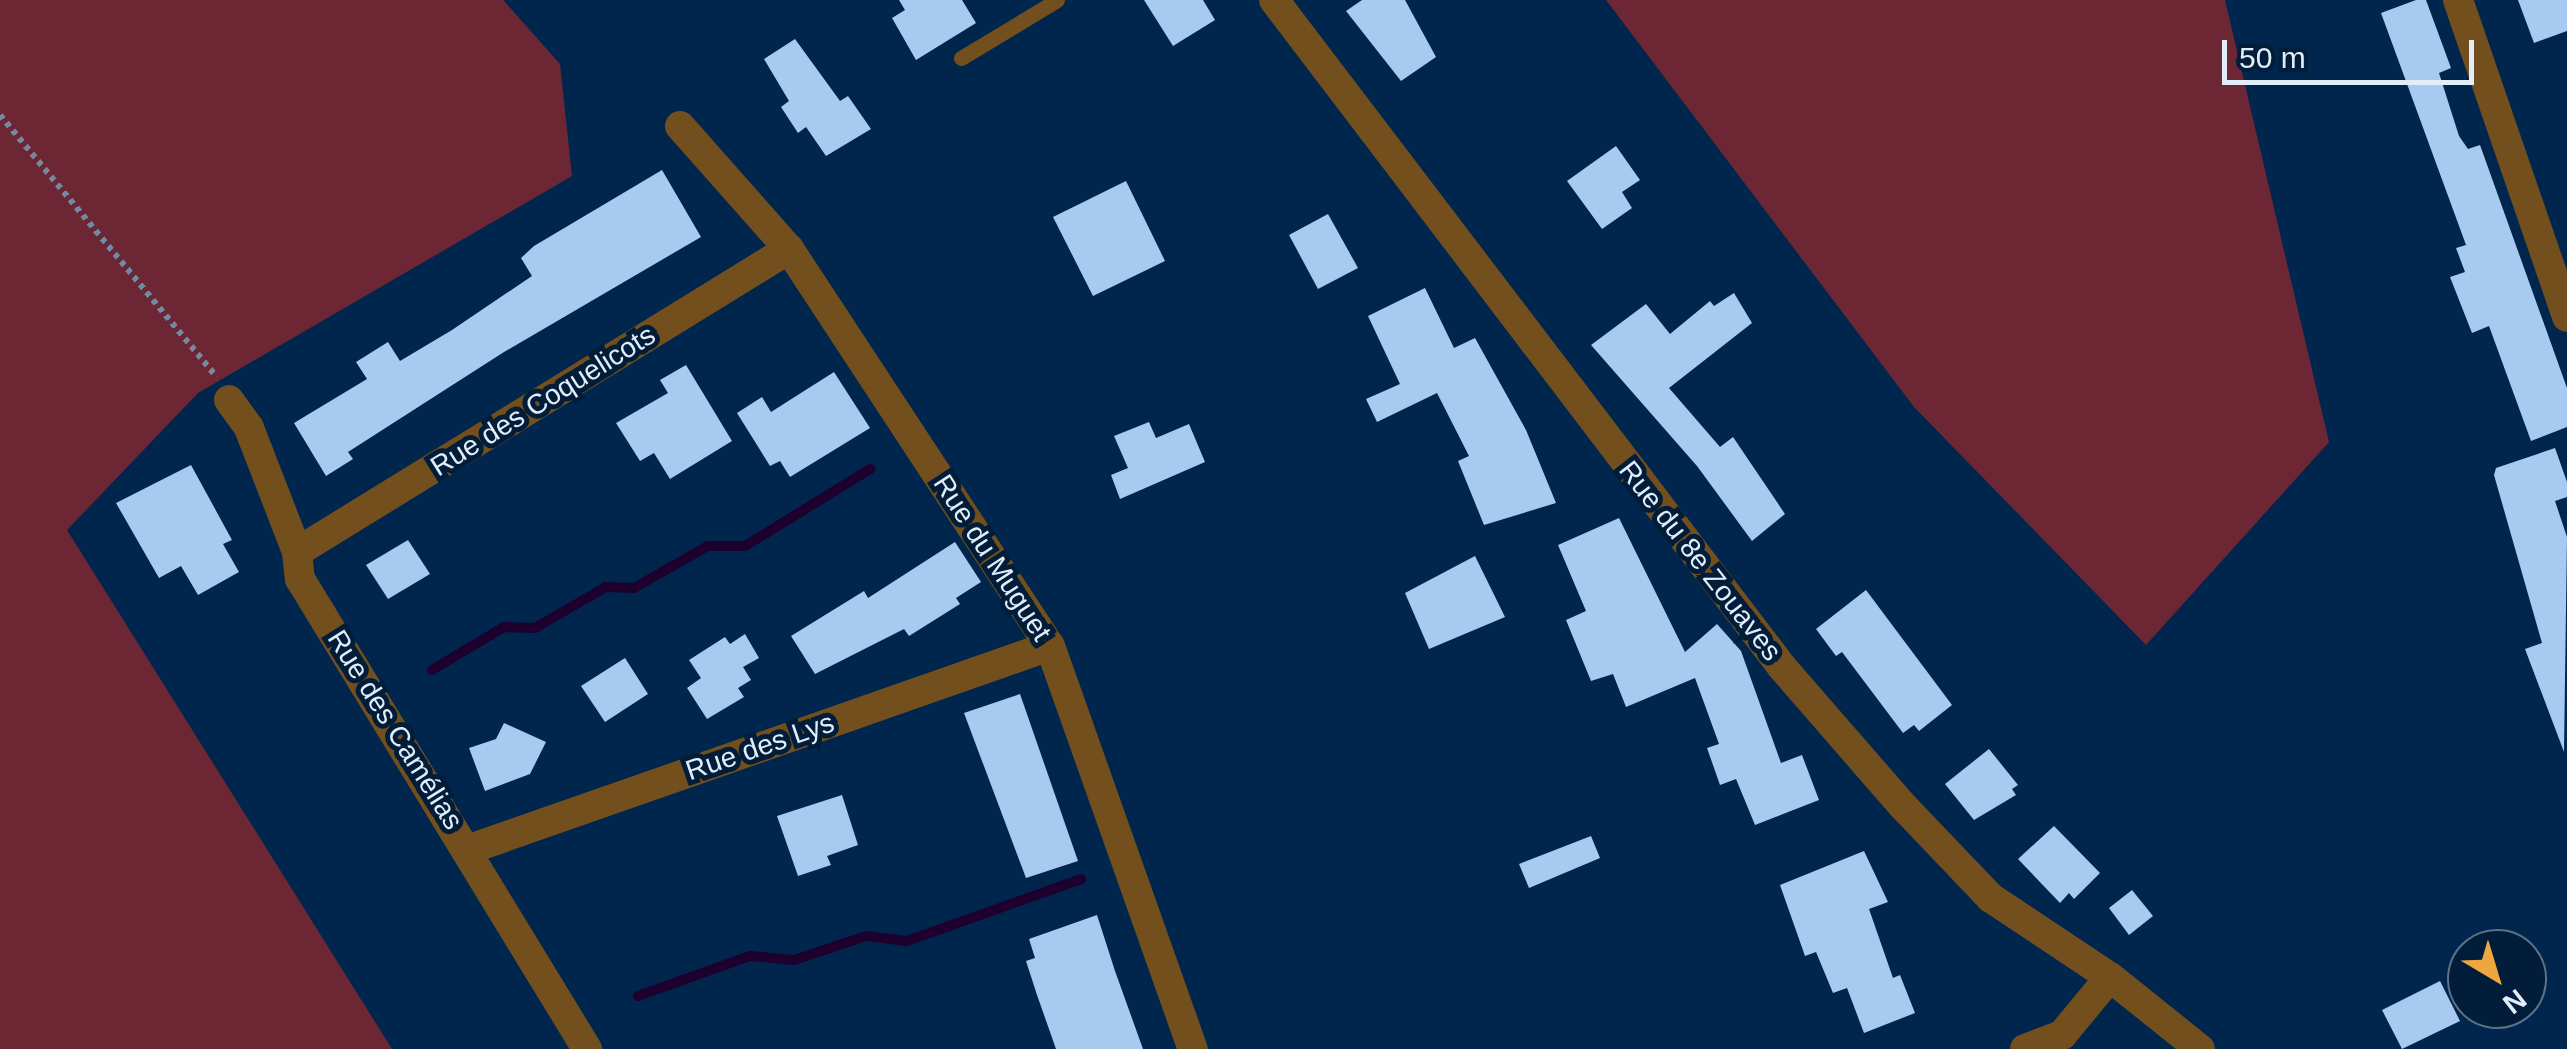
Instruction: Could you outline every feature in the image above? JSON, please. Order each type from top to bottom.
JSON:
[{"type":"street","name":"Rue du 8e Zouaves","points":[[1274,0],[1782,667],[1991,898],[2110,977],[2200,1049]]},
{"type":"street","points":[[2458,0],[2567,317]]},
{"type":"street","name":"Rue du Muguet","points":[[680,126],[789,249],[1050,646],[1193,1049]]},
{"type":"street","name":"Rue des Coquelicots","points":[[297,552],[789,249]]},
{"type":"street","name":"Rue des Camélias","points":[[229,400],[249,428],[297,552],[300,579],[470,849],[587,1049]]},
{"type":"street","name":"Rue des Lys","points":[[470,849],[1050,646]]},
{"type":"street","points":[[2025,1049],[2062,1035],[2110,977]]},
{"type":"lane","points":[[961,58],[1057,0]]},
{"type":"path","points":[[0,115],[206,356],[229,400]]},
{"type":"shaded area","points":[[0,0],[503,0],[560,64],[572,176],[198,393],[67,530],[392,1049],[0,1049]]},
{"type":"shaded area","points":[[1606,0],[2225,0],[2329,442],[2146,645],[1914,407]]},
{"type":"building","points":[[899,0],[962,0],[976,23],[916,60],[892,18],[905,10]]},
{"type":"building","points":[[1144,0],[1203,0],[1215,20],[1173,46]]},
{"type":"building","points":[[1362,0],[1405,0],[1436,57],[1401,81],[1346,11]]},
{"type":"building","points":[[2426,0],[2451,68],[2439,73],[2459,136],[2468,149],[2480,145],[2567,388],[2567,427],[2531,441],[2489,326],[2472,333],[2450,277],[2465,272],[2456,248],[2466,245],[2381,13]]},
{"type":"building","points":[[2518,0],[2567,0],[2567,31],[2534,43]]},
{"type":"building","points":[[795,39],[840,101],[848,96],[871,129],[826,156],[806,127],[798,133],[781,107],[789,101],[764,59]]},
{"type":"building","points":[[1616,146],[1640,180],[1622,192],[1632,208],[1602,229],[1567,181]]},
{"type":"building","points":[[662,170],[701,237],[504,352],[348,452],[353,459],[326,476],[294,423],[367,379],[356,362],[388,342],[400,361],[452,330],[532,276],[521,258],[534,246]]},
{"type":"building","points":[[1126,181],[1165,261],[1093,296],[1053,217]]},
{"type":"building","points":[[1328,214],[1358,268],[1318,289],[1289,235]]},
{"type":"building","points":[[1425,288],[1454,348],[1475,338],[1526,430],[1556,503],[1484,525],[1458,461],[1469,456],[1437,393],[1377,422],[1366,399],[1400,384],[1368,316]]},
{"type":"building","points":[[1734,293],[1752,323],[1669,388],[1720,447],[1733,437],[1785,514],[1752,541],[1697,466],[1591,345],[1646,304],[1670,334],[1710,301],[1714,306]]},
{"type":"building","points":[[686,365],[732,441],[670,479],[654,453],[640,461],[616,423],[668,393],[660,380]]},
{"type":"building","points":[[834,372],[870,428],[790,477],[780,461],[770,466],[737,413],[762,397],[771,412]]},
{"type":"building","points":[[1149,422],[1156,438],[1189,424],[1205,462],[1120,499],[1111,475],[1128,468],[1114,436]]},
{"type":"building","points":[[2555,448],[2567,482],[2567,497],[2555,501],[2567,537],[2564,752],[2525,649],[2542,643],[2494,475],[2496,468]]},
{"type":"building","points":[[191,465],[232,540],[223,544],[239,572],[198,595],[181,566],[159,578],[116,503]]},
{"type":"building","points":[[1619,518],[1685,652],[1717,624],[1741,651],[1781,763],[1802,755],[1819,800],[1755,825],[1736,779],[1720,785],[1707,748],[1719,744],[1695,678],[1626,707],[1613,674],[1591,681],[1566,620],[1586,611],[1558,545]]},
{"type":"building","points":[[408,540],[430,574],[388,599],[366,565]]},
{"type":"building","points":[[955,542],[981,582],[956,598],[960,604],[909,636],[904,629],[815,674],[791,636],[864,591],[868,598]]},
{"type":"building","points":[[1475,556],[1505,617],[1429,649],[1405,593]]},
{"type":"building","points":[[1866,590],[1952,705],[1919,731],[1914,725],[1903,733],[1842,652],[1836,656],[1816,629]]},
{"type":"building","points":[[745,634],[759,658],[743,667],[751,680],[738,688],[744,697],[707,719],[687,688],[701,678],[689,660],[725,637],[730,644]]},
{"type":"building","points":[[625,658],[648,694],[605,722],[581,686]]},
{"type":"building","points":[[1020,694],[1078,861],[1026,878],[964,713]]},
{"type":"building","points":[[504,723],[546,742],[530,774],[485,791],[469,748],[496,739]]},
{"type":"building","points":[[1989,749],[2018,785],[2012,789],[2016,795],[1974,820],[1945,784]]},
{"type":"building","points":[[842,795],[858,845],[827,856],[831,865],[798,876],[777,816]]},
{"type":"building","points":[[2054,826],[2100,873],[2074,899],[2069,893],[2060,903],[2018,859]]},
{"type":"building","points":[[1591,836],[1600,858],[1529,888],[1519,864]]},
{"type":"building","points":[[1864,851],[1888,902],[1869,909],[1893,978],[1900,975],[1915,1013],[1864,1033],[1847,988],[1833,993],[1816,952],[1805,956],[1780,885]]},
{"type":"building","points":[[2132,890],[2153,916],[2129,935],[2109,908]]},
{"type":"building","points":[[1097,915],[1143,1049],[1056,1049],[1037,995],[1026,961],[1035,958],[1029,939]]},
{"type":"building","points":[[2440,981],[2447,995],[2447,1027],[2402,1049],[2382,1010]]},
{"type":"waterway","points":[[432,670],[504,627],[535,628],[606,587],[634,588],[708,546],[745,546],[870,469]]},
{"type":"waterway","points":[[638,996],[750,956],[794,960],[866,936],[907,941],[1081,879]]}]
